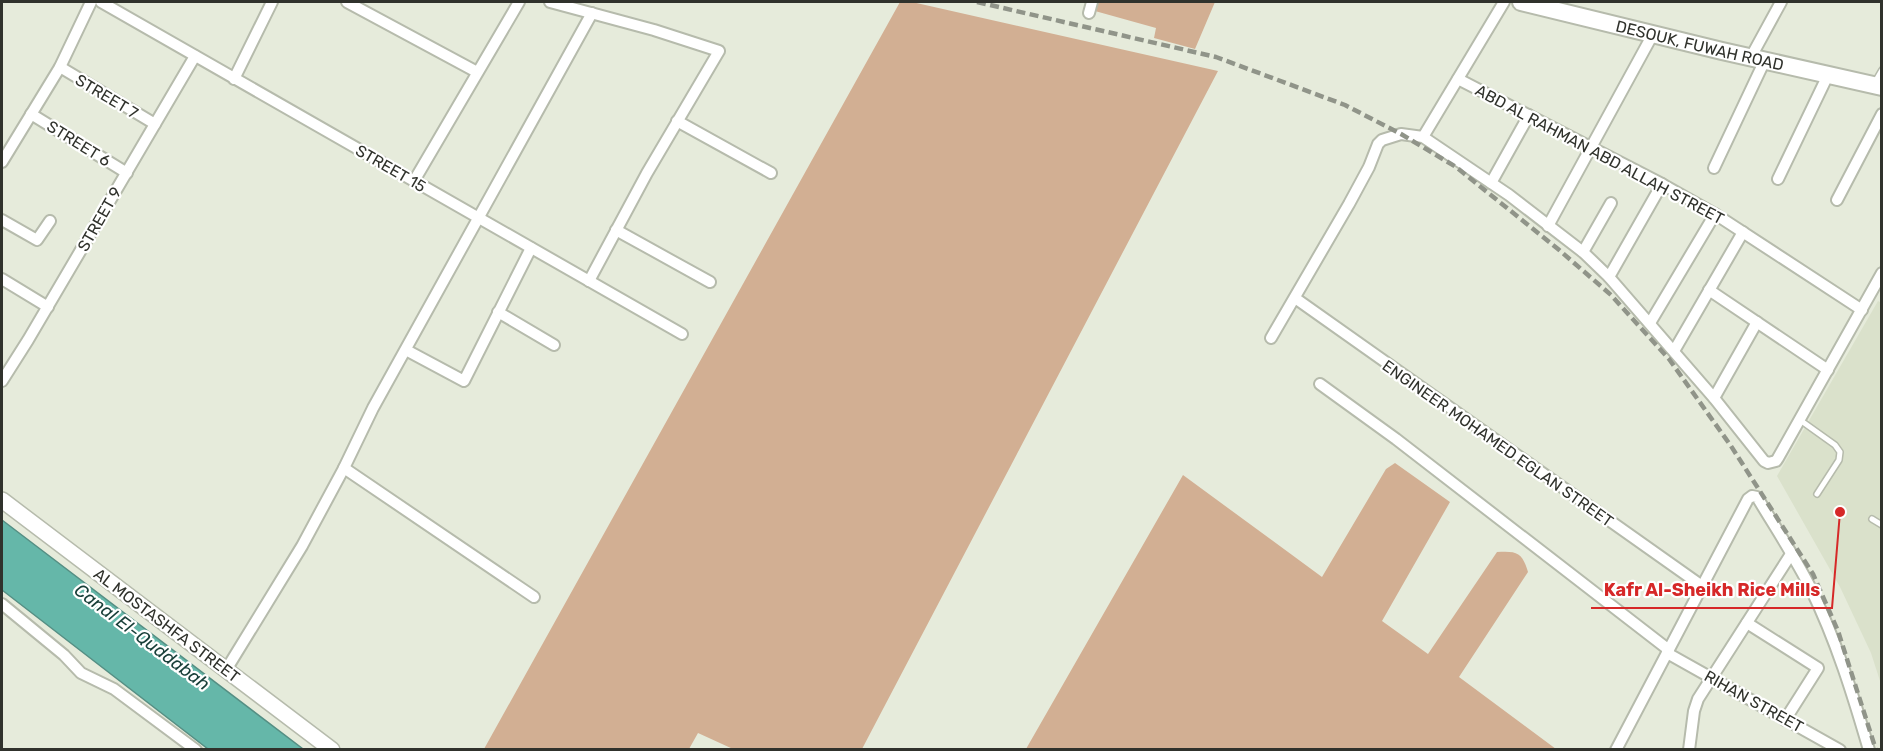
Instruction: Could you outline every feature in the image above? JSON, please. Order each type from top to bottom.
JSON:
[{"type":"main road","name":"DESOUK, FUWAH ROAD","points":[[1521,2],[1542,4],[1653,34],[1877,86]]},
{"type":"main road","name":"AL MOSTASHFA STREET","points":[[2,500],[332,750]]},
{"type":"street","points":[[2,162],[60,68],[91,2]]},
{"type":"street","name":"STREET 15","points":[[100,2],[682,334]]},
{"type":"street","points":[[234,79],[272,2]]},
{"type":"street","points":[[347,2],[477,72]]},
{"type":"street","points":[[414,181],[519,2]]},
{"type":"street","points":[[550,2],[719,51],[677,121],[589,280]]},
{"type":"street","points":[[1089,13],[1092,2]]},
{"type":"street","points":[[1423,138],[1504,2]]},
{"type":"street","points":[[1714,168],[1780,2]]},
{"type":"street","points":[[226,670],[302,546],[373,408],[592,13]]},
{"type":"street","points":[[1548,226],[1653,34]]},
{"type":"street","name":"STREET 9","points":[[2,381],[195,56]]},
{"type":"street","name":"STREET 7","points":[[60,68],[155,124]]},
{"type":"street","points":[[1778,179],[1828,75]]},
{"type":"street","name":"ABD AL RAHMAN ABD ALLAH STREET","points":[[1458,79],[1662,184],[1715,214],[1862,310]]},
{"type":"street","name":"STREET 6","points":[[31,114],[127,173]]},
{"type":"street","points":[[1837,200],[1881,114]]},
{"type":"street","points":[[1491,183],[1529,115]]},
{"type":"street","points":[[677,121],[771,173]]},
{"type":"street","points":[[1271,338],[1359,186],[1378,144],[1401,134],[1423,138],[1491,183],[1583,252],[1650,323],[1768,463],[1778,458],[1862,310],[1877,294],[1881,273]]},
{"type":"street","points":[[1609,277],[1662,184]]},
{"type":"street","points":[[1583,252],[1611,203]]},
{"type":"street","points":[[1650,323],[1715,214]]},
{"type":"street","points":[[2,220],[36,240],[50,221]]},
{"type":"street","points":[[616,230],[710,282]]},
{"type":"street","points":[[1674,351],[1743,232]]},
{"type":"street","points":[[406,350],[464,381],[531,248]]},
{"type":"street","points":[[2,279],[48,307]]},
{"type":"street","points":[[1709,290],[1828,370]]},
{"type":"street","name":"ENGINEER MOHAMED EGLAN STREET","points":[[1295,298],[1702,586]]},
{"type":"street","points":[[498,312],[554,345]]},
{"type":"street","points":[[1714,398],[1757,322]]},
{"type":"street","name":"RIHAN STREET","points":[[1320,384],[1396,439],[1668,651],[1840,750]]},
{"type":"street","points":[[344,468],[534,597]]},
{"type":"street","points":[[1616,750],[1748,499],[1752,496],[1757,497],[1810,587],[1833,641],[1869,750]]},
{"type":"street","points":[[1689,750],[1696,704],[1791,554]]},
{"type":"street","points":[[2,604],[64,655],[81,673],[114,689],[196,750]]},
{"type":"street","points":[[1747,623],[1818,668],[1785,720]]},
{"type":"lane","points":[[1877,86],[1881,70]]},
{"type":"lane","points":[[1800,420],[1835,445],[1840,452],[1839,460],[1817,494]]},
{"type":"lane","points":[[1872,519],[1881,525]]},
{"type":"shaded area","points":[[900,2],[912,2],[1218,71],[862,749],[733,749],[698,733],[689,749],[484,749]]},
{"type":"shaded area","points":[[1098,2],[1215,2],[1195,49],[1154,38],[1156,28],[1095,11]]},
{"type":"shaded area","points":[[1878,301],[1882,303],[1881,684],[1871,653],[1840,587],[1777,476]]},
{"type":"shaded area","points":[[1395,463],[1450,502],[1382,621],[1428,654],[1497,552],[1518,554],[1528,572],[1459,677],[1556,749],[1026,749],[1183,475],[1322,577],[1386,469]]},
{"type":"water","name":"Canal El-Quddabah","points":[[2,520],[303,749],[208,749],[2,590]]},
{"type":"railway","points":[[977,2],[1216,57],[1345,105],[1401,134],[1456,167],[1558,249],[1611,295],[1669,359],[1731,446],[1813,574],[1838,631],[1876,750]]},
{"type":"place","name":"Kafr Al-Sheikh Rice Mills","points":[[1840,512]]}]
